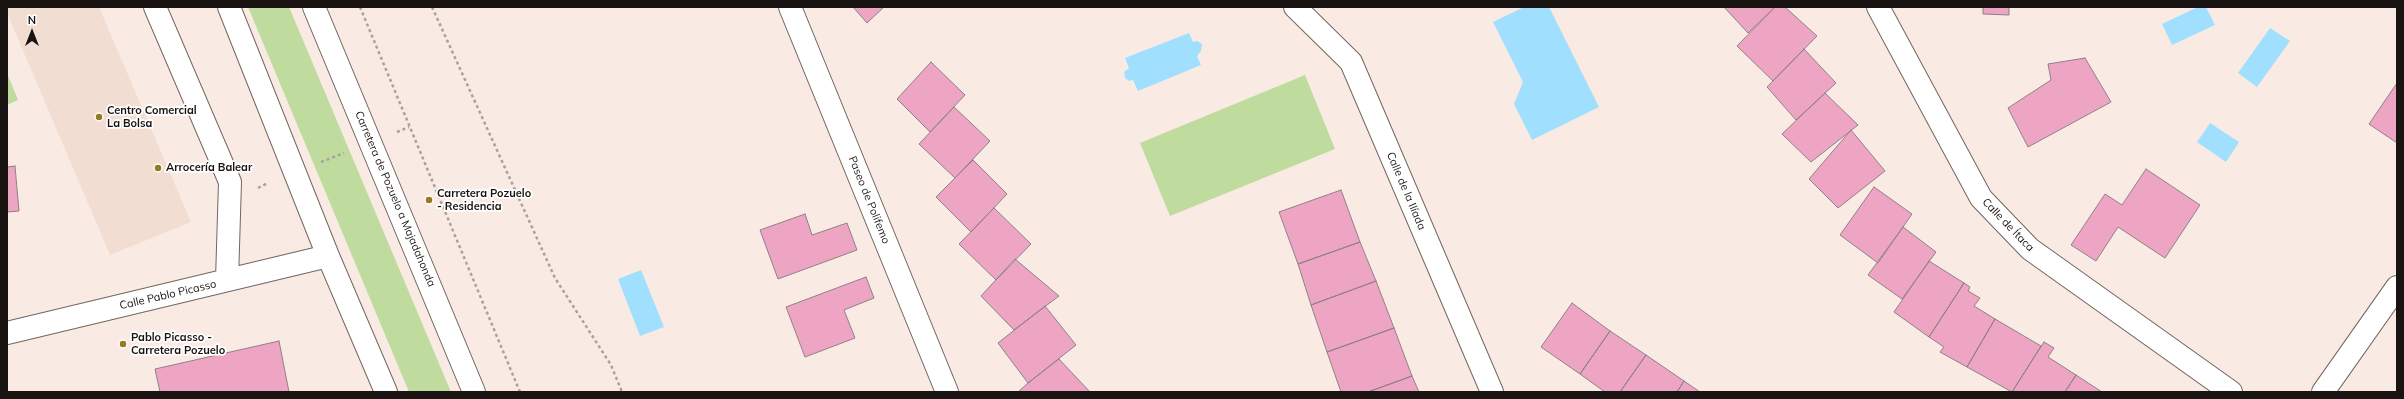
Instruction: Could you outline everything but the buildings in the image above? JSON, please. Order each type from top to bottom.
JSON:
[{"type":"street","points":[[155,7],[230,182],[227,280]]},
{"type":"street","points":[[229,7],[328,256],[386,392]]},
{"type":"street","name":"Carretera de Pozuelo a Majadahonda","points":[[314,7],[474,392]]},
{"type":"street","name":"Paseo de Polifemo","points":[[790,7],[948,392]]},
{"type":"street","name":"Calle de la Ilíada","points":[[1295,7],[1351,62],[1492,392]]},
{"type":"street","name":"Calle de Ítaca","points":[[1878,7],[1981,198],[2030,249],[2231,392]]},
{"type":"street","name":"Calle Pablo Picasso","points":[[7,333],[328,256]]},
{"type":"street","points":[[2323,392],[2397,287]]},
{"type":"path","points":[[360,7],[520,392]]},
{"type":"path","points":[[432,7],[555,278],[611,365],[622,392]]},
{"type":"shaded area","name":"Centro Comercial La Bolsa","points":[[7,7],[99,7],[191,222],[110,255],[7,13]]},
{"type":"green space","points":[[248,7],[289,7],[451,392],[409,392]]},
{"type":"green space","points":[[7,73],[18,100],[7,105]]},
{"type":"green space","points":[[1305,75],[1335,149],[1170,216],[1140,143]]},
{"type":"water","points":[[1524,7],[1549,7],[1599,107],[1532,140],[1514,104],[1523,82],[1493,22]]},
{"type":"water","points":[[2198,7],[2206,7],[2215,25],[2172,45],[2162,24]]},
{"type":"water","points":[[2270,28],[2290,41],[2257,87],[2238,73]]},
{"type":"water","points":[[1189,33],[1193,42],[1197,41],[1202,44],[1201,51],[1197,56],[1201,65],[1138,91],[1133,80],[1129,81],[1125,78],[1124,72],[1129,68],[1125,58]]},
{"type":"water","points":[[2210,123],[2239,142],[2226,162],[2197,142]]},
{"type":"water","points":[[641,270],[664,327],[640,336],[618,279]]},
{"type":"place","name":"Centro Comercial La Bolsa","points":[[99,117]]},
{"type":"place","name":"Arrocería Balear","points":[[158,168]]},
{"type":"place","name":"Carretera Pozuelo - Residencia","points":[[429,200]]},
{"type":"place","name":"Pablo Picasso - Carretera Pozuelo","points":[[123,344]]}]
